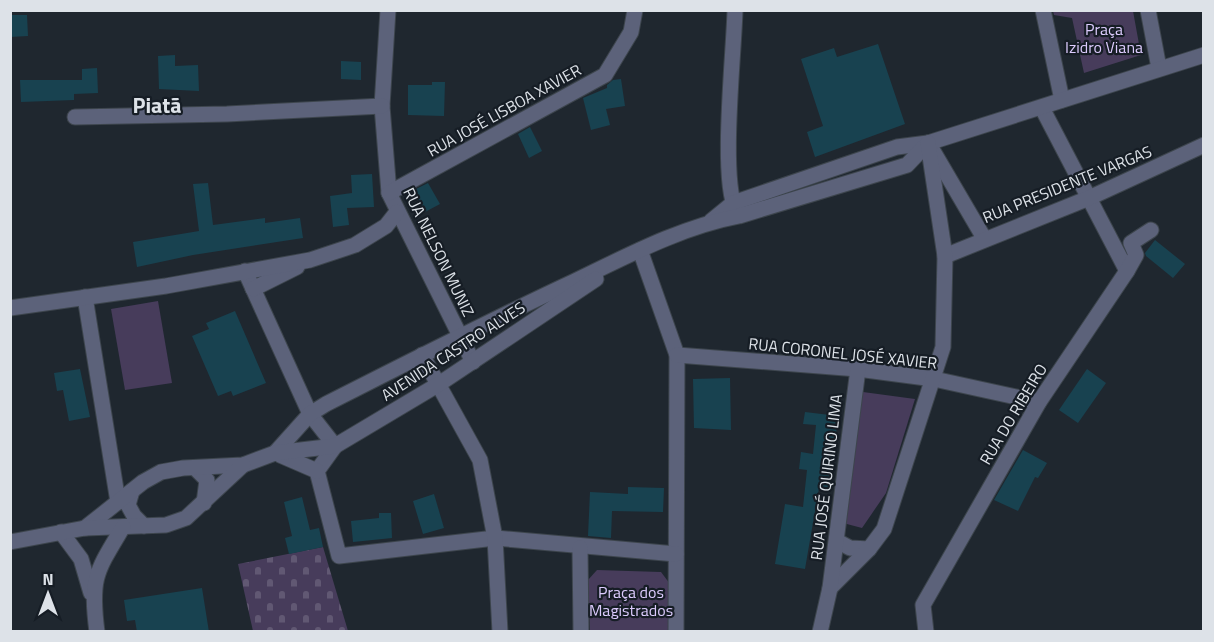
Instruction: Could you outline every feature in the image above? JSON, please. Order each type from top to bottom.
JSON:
[{"type":"street","name":"RUA NELSON MUNIZ","points":[[388,10],[382,106],[389,193],[473,362]]},
{"type":"street","name":"RUA JOSÉ LISBOA XAVIER","points":[[389,193],[605,75],[631,32],[635,10]]},
{"type":"street","points":[[735,10],[729,165],[736,210]]},
{"type":"street","points":[[1043,10],[1062,100]]},
{"type":"street","points":[[1148,10],[1159,68]]},
{"type":"street","name":"AVENIDA CASTRO ALVES","points":[[275,453],[310,414],[459,335],[640,250],[897,147],[928,143],[1203,55]]},
{"type":"street","points":[[75,117],[226,114],[382,106]]},
{"type":"street","points":[[1042,108],[1128,271]]},
{"type":"street","points":[[928,143],[984,238]]},
{"type":"street","name":"RUA JOSÉ QUIRINO LIMA","points":[[830,588],[869,549],[884,529],[943,347],[945,256],[928,143]]},
{"type":"street","name":"RUA PRESIDENTE VARGAS","points":[[945,256],[984,238],[1089,198],[1203,145]]},
{"type":"street","points":[[253,289],[310,260],[355,245],[386,226],[397,212]]},
{"type":"street","name":"RUA DO RIBEIRO","points":[[926,632],[923,605],[1039,402],[1128,271],[1136,255],[1131,243],[1150,230]]},
{"type":"street","points":[[640,250],[678,355],[676,632]]},
{"type":"street","name":"AVENIDA CASTRO ALVES","points":[[85,528],[132,491],[161,472],[243,465],[275,453],[335,446],[439,384],[640,250]]},
{"type":"street","points":[[10,308],[166,286],[310,260]]},
{"type":"street","points":[[245,271],[310,414],[335,446],[317,471]]},
{"type":"street","points":[[85,297],[118,502]]},
{"type":"street","points":[[422,355],[480,460],[495,538],[500,632]]},
{"type":"street","name":"RUA CORONEL JOSÉ XAVIER","points":[[678,355],[858,369],[934,380],[1039,402]]},
{"type":"street","name":"RUA JOSÉ QUIRINO LIMA","points":[[820,632],[837,541],[858,369]]},
{"type":"street","points":[[275,453],[317,471]]},
{"type":"street","name":"AVENIDA CASTRO ALVES","points":[[11,543],[85,528],[166,525],[186,518],[204,504],[243,465]]},
{"type":"street","points":[[195,468],[207,480],[204,504]]},
{"type":"street","points":[[317,471],[339,556],[495,538],[580,548],[676,555]]},
{"type":"street","points":[[132,491],[128,506],[144,526]]},
{"type":"street","points":[[92,596],[99,568],[123,526]]},
{"type":"street","points":[[61,532],[81,559],[92,596],[97,632]]},
{"type":"street","points":[[837,541],[850,548],[869,549]]},
{"type":"street","points":[[580,548],[581,632]]},
{"type":"green space","name":"Praça Izidro Viana","points":[[1053,11],[1133,11],[1141,55],[1084,73],[1072,18],[1054,15]]},
{"type":"green space","points":[[158,301],[172,383],[125,390],[111,309]]},
{"type":"green space","points":[[863,392],[915,399],[886,493],[862,528],[843,523]]},
{"type":"green space","points":[[323,547],[348,631],[253,631],[238,564]]},
{"type":"green space","name":"Praça dos Magistrados","points":[[597,570],[661,572],[670,584],[670,632],[590,631],[588,580]]},
{"type":"building","points":[[10,15],[27,15],[28,36],[10,37]]},
{"type":"building","points":[[878,44],[905,124],[815,157],[807,132],[823,126],[801,59],[834,48],[837,57]]},
{"type":"building","points":[[175,55],[175,66],[198,65],[199,91],[159,89],[158,56]]},
{"type":"building","points":[[341,61],[361,62],[361,80],[341,79]]},
{"type":"building","points":[[97,68],[98,93],[74,94],[74,100],[21,102],[20,80],[82,80],[82,69]]},
{"type":"building","points":[[621,79],[625,106],[606,109],[610,125],[591,130],[583,98],[607,88],[613,80]]},
{"type":"building","points":[[432,82],[445,82],[444,116],[408,115],[408,85],[432,85]]},
{"type":"building","points":[[530,127],[542,151],[529,158],[518,134]]},
{"type":"building","points":[[372,174],[374,207],[347,208],[349,225],[333,227],[330,196],[352,193],[351,175]]},
{"type":"building","points":[[208,183],[213,225],[265,218],[265,223],[300,218],[303,238],[193,255],[137,267],[133,242],[199,231],[193,184]]},
{"type":"building","points":[[428,183],[440,204],[425,212],[414,190]]},
{"type":"building","points":[[1155,240],[1185,264],[1173,278],[1146,256],[1145,253]]},
{"type":"building","points":[[235,311],[266,383],[233,396],[231,391],[218,396],[192,336],[209,329],[206,323]]},
{"type":"building","points":[[80,369],[90,417],[69,421],[63,390],[57,391],[54,373]]},
{"type":"building","points":[[1087,369],[1106,383],[1078,423],[1059,410]]},
{"type":"building","points":[[730,378],[731,430],[694,428],[693,379]]},
{"type":"building","points":[[805,412],[838,416],[830,490],[819,488],[805,569],[775,564],[785,504],[803,507],[807,470],[799,469],[801,452],[813,454],[816,425],[803,424]]},
{"type":"building","points":[[1023,450],[1047,463],[1038,478],[1035,477],[1018,511],[994,500]]},
{"type":"building","points":[[628,487],[664,488],[663,512],[612,511],[611,538],[588,536],[590,492],[628,494]]},
{"type":"building","points":[[434,494],[444,528],[423,534],[413,501]]},
{"type":"building","points":[[302,497],[310,530],[319,528],[323,547],[289,554],[285,538],[292,536],[284,502]]},
{"type":"building","points":[[379,513],[391,513],[392,538],[353,542],[351,521],[379,518]]},
{"type":"building","points":[[202,588],[209,632],[137,632],[135,620],[127,621],[124,600]]},
{"type":"district","name":"Piatã","points":[[157,105]]}]
